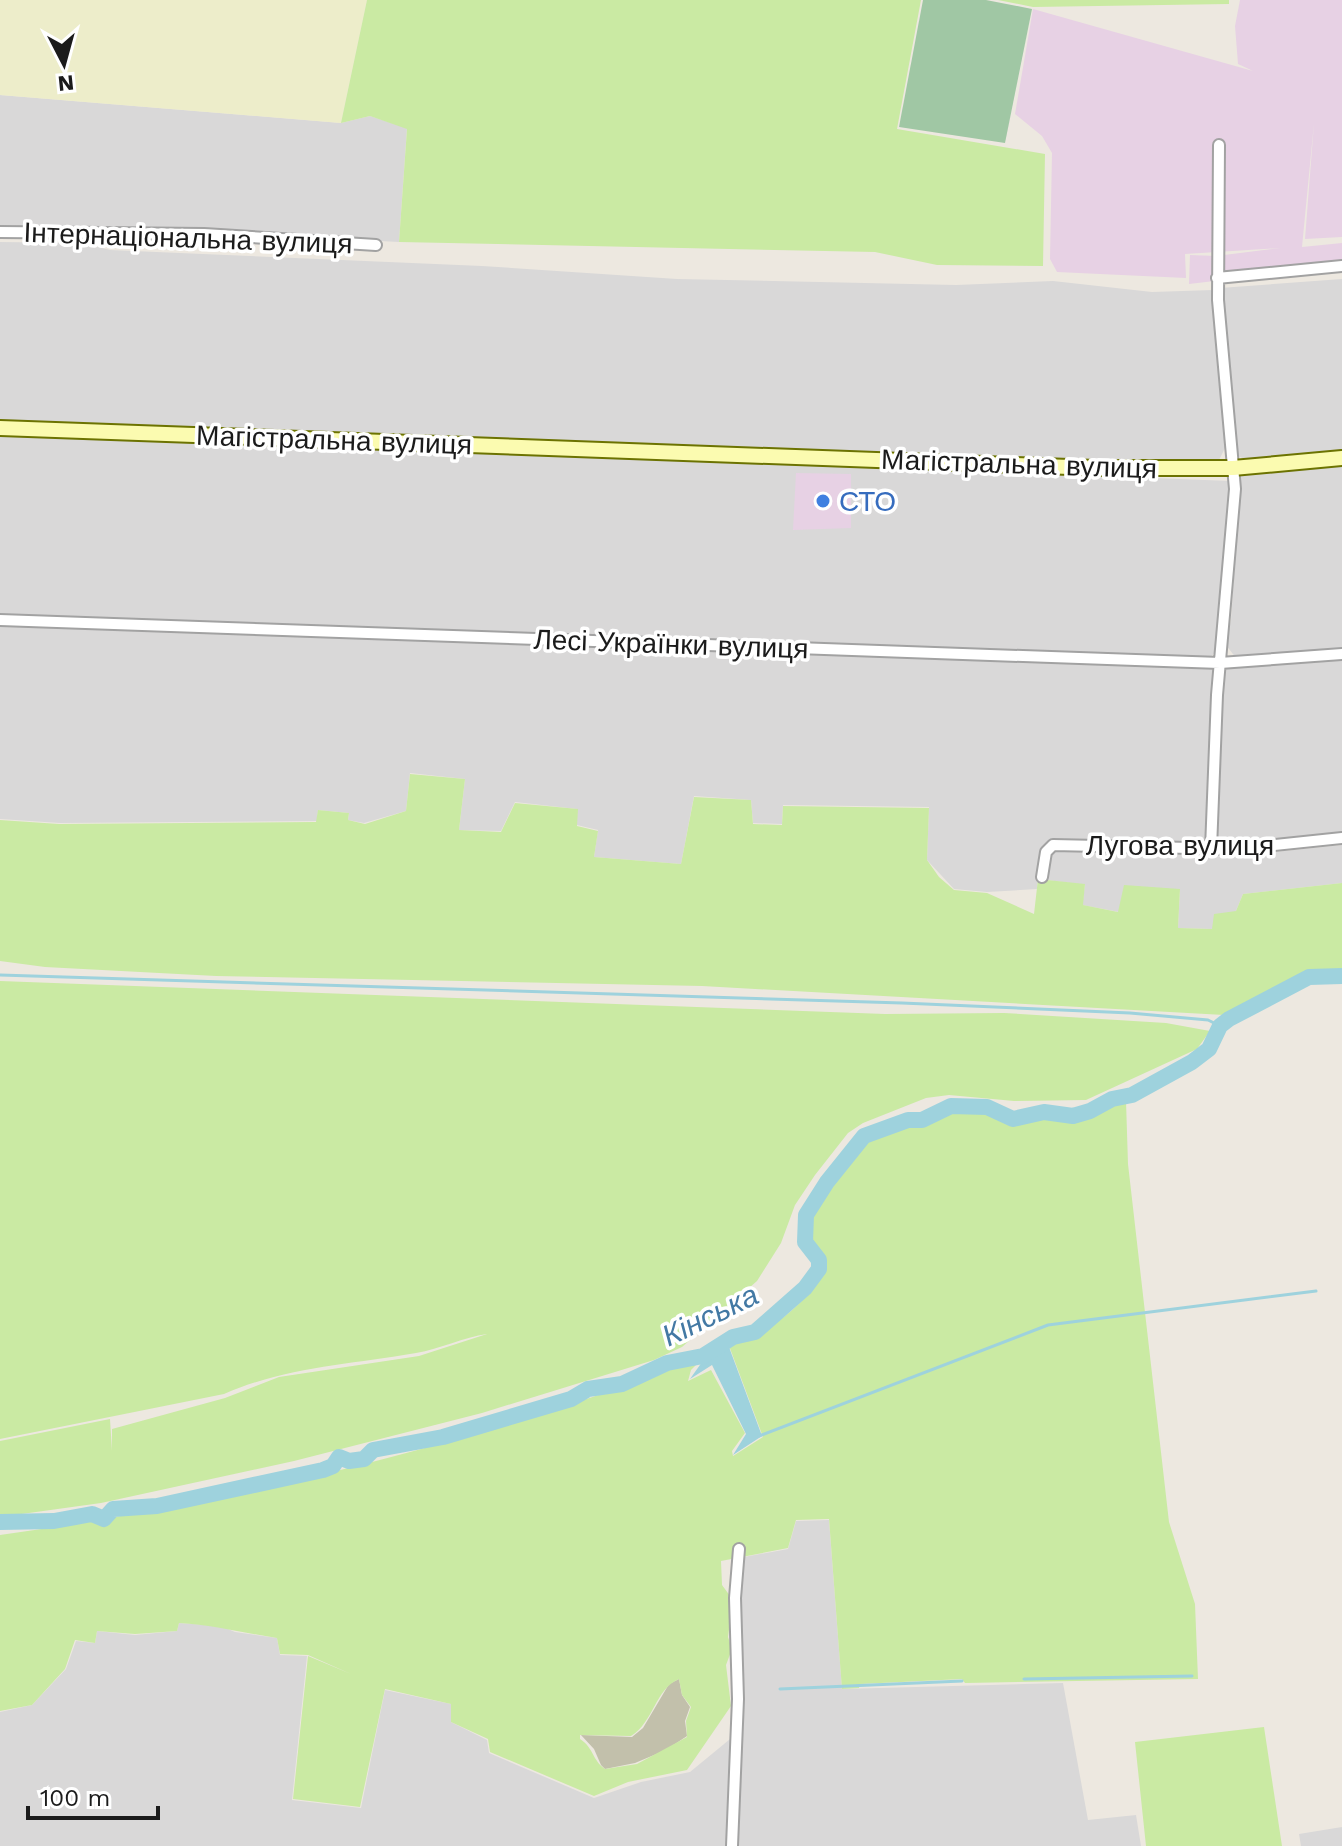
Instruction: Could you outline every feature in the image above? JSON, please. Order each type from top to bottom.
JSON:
[{"type":"main road","name":"Магістральна вулиця","points":[[0,428],[1096,468],[1233,468],[1342,458]]},
{"type":"street","points":[[1211,849],[1220,663],[1234,497],[1217,278],[1219,145]]},
{"type":"street","name":"Інтернаціональна вулиця","points":[[0,232],[204,234],[376,245]]},
{"type":"street","points":[[1217,278],[1342,266]]},
{"type":"street","name":"Лесі Українки вулиця","points":[[0,620],[1220,663],[1342,654]]},
{"type":"street","name":"Лугова вулиця","points":[[1042,877],[1046,852],[1053,845],[1211,849],[1342,838]]},
{"type":"street","points":[[732,1846],[738,1699],[735,1598],[739,1549]]},
{"type":"shaded area","points":[[1240,0],[1342,0],[1342,237],[1305,239],[1314,123],[1302,247],[1342,243],[1342,266],[1189,284],[1190,255],[1216,256],[1281,248],[1185,254],[1186,278],[1057,272],[1050,259],[1052,153],[1042,136],[1015,114],[1033,9],[1253,71],[1238,64],[1235,26]]},
{"type":"shaded area","points":[[0,95],[341,123],[370,116],[407,128],[399,242],[205,232],[0,229]]},
{"type":"shaded area","points":[[0,242],[82,243],[110,250],[482,266],[677,279],[956,285],[1053,281],[1152,292],[1213,290],[1227,444],[1218,462],[929,456],[0,421]]},
{"type":"shaded area","points":[[1342,279],[1342,452],[1245,459],[1235,455],[1220,288]]},
{"type":"shaded area","points":[[0,434],[1231,481],[1219,648],[1210,658],[0,616]]},
{"type":"shaded area","points":[[1342,465],[1342,650],[1236,658],[1226,645],[1231,619],[1241,476]]},
{"type":"shaded area","name":"СТО","points":[[796,473],[851,474],[851,528],[793,530]]},
{"type":"shaded area","points":[[0,624],[1215,667],[1207,844],[1054,840],[1048,842],[1041,852],[1037,889],[987,892],[954,889],[927,860],[929,807],[783,805],[782,824],[753,823],[751,800],[694,796],[681,864],[594,857],[598,830],[577,825],[577,809],[515,802],[501,831],[459,830],[465,779],[410,773],[406,811],[364,823],[348,820],[349,813],[318,810],[317,821],[60,823],[0,819]]},
{"type":"shaded area","points":[[1342,658],[1342,836],[1215,845],[1223,667]]},
{"type":"shaded area","points":[[1342,845],[1342,883],[1243,894],[1236,911],[1213,929],[1178,928],[1180,890],[1119,912],[1082,905],[1085,885],[1047,880],[1050,857],[1058,848],[1245,855]]},
{"type":"shaded area","points":[[829,1520],[842,1689],[1063,1683],[1088,1820],[1136,1815],[1141,1846],[0,1846],[0,1712],[32,1705],[66,1669],[76,1641],[95,1643],[97,1631],[135,1635],[177,1631],[179,1623],[221,1626],[235,1632],[277,1638],[280,1655],[307,1656],[292,1800],[361,1808],[385,1690],[451,1704],[451,1722],[487,1740],[489,1753],[594,1798],[641,1782],[690,1772],[735,1735],[733,1559],[788,1549],[796,1521]]},
{"type":"shaded area","points":[[679,1679],[682,1695],[690,1707],[685,1721],[687,1736],[666,1750],[635,1763],[605,1769],[594,1749],[581,1735],[632,1737],[643,1728],[669,1684]]},
{"type":"shaded area","points":[[1342,1827],[1342,1846],[1301,1846],[1299,1834]]},
{"type":"green space","points":[[0,0],[367,0],[341,123],[0,95]]},
{"type":"green space","points":[[367,0],[921,0],[897,129],[1045,154],[1043,266],[937,265],[875,252],[399,242],[407,129],[370,116],[341,123]]},
{"type":"green space","points":[[923,0],[986,0],[1032,9],[1005,143],[899,127]]},
{"type":"green space","points":[[998,0],[1229,0],[1229,4],[1033,7]]},
{"type":"green space","points":[[410,774],[465,779],[459,830],[501,832],[515,803],[578,809],[577,826],[598,831],[594,857],[681,864],[694,797],[751,800],[753,824],[782,825],[783,806],[929,808],[927,860],[939,877],[954,890],[987,893],[1034,914],[1038,879],[1085,884],[1083,905],[1118,912],[1124,885],[1180,889],[1178,928],[1212,929],[1214,914],[1236,911],[1243,894],[1342,883],[1342,969],[1310,975],[1224,1015],[702,986],[216,976],[45,967],[0,961],[0,820],[59,824],[316,822],[318,810],[349,813],[348,820],[365,824],[406,811]]},
{"type":"green space","points":[[0,981],[885,1014],[1004,1013],[1166,1023],[1210,1031],[1197,1049],[1086,1100],[1014,1101],[949,1095],[926,1098],[863,1123],[848,1133],[815,1175],[795,1205],[781,1243],[757,1281],[682,1347],[654,1360],[482,1413],[294,1461],[101,1503],[0,1517],[0,1441],[110,1419],[112,1451],[112,1429],[225,1398],[279,1377],[419,1356],[487,1334],[425,1351],[295,1372],[224,1394],[0,1439]]},
{"type":"green space","points":[[1126,1101],[1128,1164],[1169,1522],[1195,1604],[1198,1679],[965,1683],[962,1679],[860,1684],[859,1688],[842,1689],[829,1519],[796,1520],[788,1548],[721,1561],[722,1585],[733,1600],[728,1637],[732,1649],[726,1665],[731,1706],[687,1770],[628,1782],[594,1796],[490,1752],[488,1739],[451,1722],[451,1704],[385,1689],[360,1807],[293,1799],[308,1656],[351,1674],[308,1655],[280,1654],[277,1638],[204,1625],[179,1623],[177,1631],[135,1634],[97,1631],[95,1643],[75,1640],[65,1669],[32,1705],[0,1711],[0,1535],[174,1506],[347,1468],[518,1421],[685,1364],[699,1362],[691,1370],[688,1381],[711,1370],[745,1433],[732,1451],[733,1456],[763,1437],[728,1343],[763,1331],[787,1315],[808,1294],[821,1270],[823,1258],[806,1235],[809,1220],[832,1182],[872,1135],[924,1123],[939,1113],[963,1109],[985,1112],[1009,1124],[1046,1117],[1070,1119]],"holes":[[[679,1679],[682,1695],[691,1707],[686,1721],[687,1737],[637,1764],[605,1769],[580,1739],[580,1735],[631,1736],[645,1723],[665,1690]]]},
{"type":"green space","points":[[1264,1727],[1282,1846],[1146,1846],[1135,1742]]},
{"type":"water","points":[[726,1339],[762,1436],[733,1455],[746,1434],[712,1365],[690,1379],[702,1362],[697,1361],[696,1355],[712,1351]]},
{"type":"waterway","points":[[0,975],[902,1003],[1130,1013],[1208,1020],[1220,1026]]},
{"type":"waterway","name":"Кінська","points":[[0,1522],[54,1521],[92,1514],[104,1519],[113,1509],[157,1506],[323,1470],[333,1466],[339,1457],[349,1461],[364,1459],[373,1450],[443,1437],[571,1399],[588,1389],[622,1384],[667,1363],[703,1356],[733,1337],[755,1332],[805,1288],[819,1269],[819,1260],[805,1242],[806,1215],[827,1182],[864,1136],[908,1120],[922,1120],[951,1106],[987,1107],[1013,1119],[1044,1112],[1073,1116],[1090,1111],[1112,1099],[1132,1095],[1192,1062],[1209,1049],[1220,1026],[1229,1019],[1309,977],[1342,976]]},
{"type":"waterway","points":[[759,1436],[1048,1325],[1316,1291]]},
{"type":"waterway","points":[[1024,1679],[1192,1676]]},
{"type":"waterway","points":[[780,1689],[962,1681]]},
{"type":"place","name":"СТО","points":[[823,501]]}]
